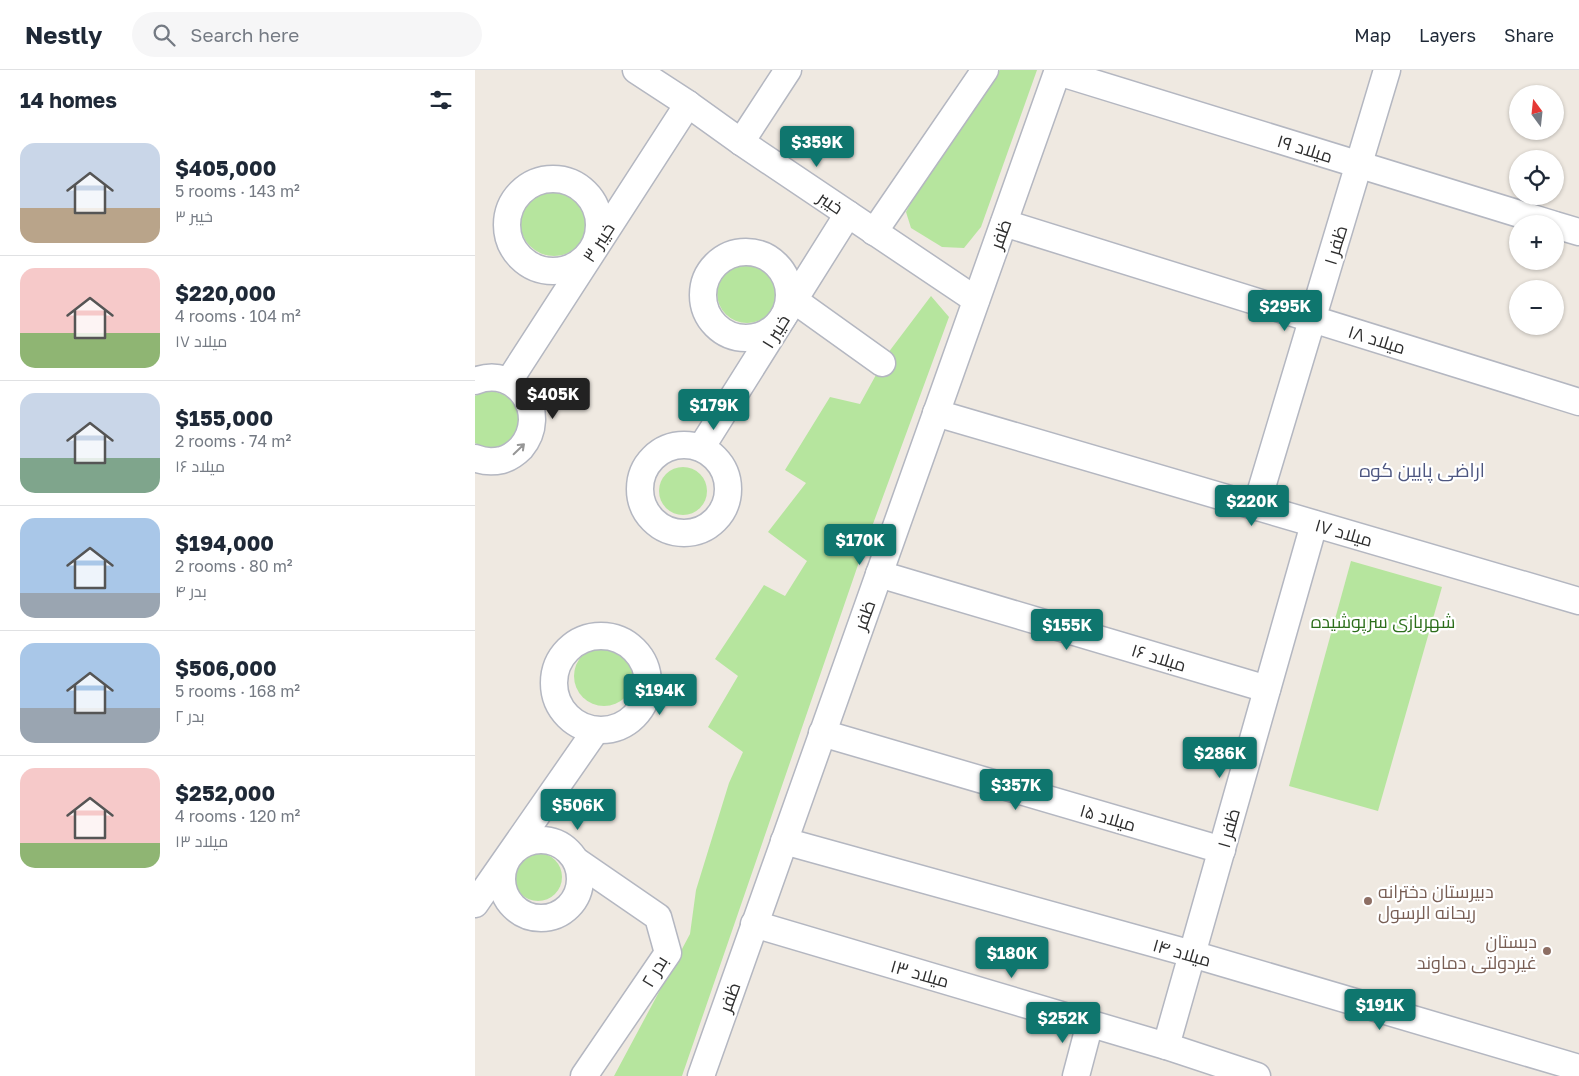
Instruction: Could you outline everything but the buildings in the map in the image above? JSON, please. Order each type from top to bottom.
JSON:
[{"type":"street","name":"خیبر","points":[[636,70],[976,300]]},
{"type":"street","points":[[741,142],[788,70]]},
{"type":"street","points":[[874,232],[985,70]]},
{"type":"street","name":"ظفر ۱","points":[[1256,507],[1387,70]]},
{"type":"street","name":"میلاد ۱۹","points":[[1058,71],[1524,215]]},
{"type":"street","name":"ظفر","points":[[701,1076],[1058,71]]},
{"type":"street","name":"خیبر ۳","points":[[509,381],[688,104]]},
{"type":"street","name":"خیبر ۱","points":[[701,448],[848,214]]},
{"type":"street","name":"میلاد ۱۸","points":[[1004,223],[1579,402]]},
{"type":"street","name":"میلاد ۱۹","points":[[1564,227],[1579,232]]},
{"type":"street","points":[[794,300],[883,363]]},
{"type":"street","points":[[475,381],[482,378],[509,381],[520,389],[528,400],[533,413],[532,427],[527,440],[518,451],[506,459],[492,462],[475,458]]},
{"type":"street","name":"میلاد ۱۷","points":[[936,414],[1579,601]]},
{"type":"street","name":"ظفر ۱","points":[[1166,1046],[1314,524]]},
{"type":"street","name":"میلاد ۱۶","points":[[879,574],[1267,689]]},
{"type":"street","points":[[475,904],[596,730]]},
{"type":"street","name":"میلاد ۱۵","points":[[822,733],[1222,850]]},
{"type":"street","points":[[535,839],[548,839],[560,843],[571,851],[578,862],[580,881],[575,900],[566,910],[555,916],[542,918],[529,916],[517,910],[508,900],[503,888],[501,875],[508,857],[522,844],[535,839]]},
{"type":"street","name":"میلاد ۱۴","points":[[784,841],[1192,954],[1579,1068]]},
{"type":"street","name":"بدر ۲","points":[[578,862],[659,917],[668,953],[584,1076]]},
{"type":"street","name":"میلاد ۱۳","points":[[754,924],[1166,1046],[1257,1076]]},
{"type":"street","points":[[1076,1076],[1089,1023]]},
{"type":"green space","points":[[1000,70],[1037,70],[981,227],[964,248],[942,247],[911,228],[906,212],[916,192]]},
{"type":"green space","points":[[547,188],[561,188],[573,193],[583,203],[588,215],[588,229],[583,241],[573,251],[561,256],[547,256],[535,251],[525,241],[520,229],[520,215],[525,203],[535,193]]},
{"type":"green space","points":[[747,263],[764,268],[772,276],[777,293],[772,310],[764,318],[747,323],[730,318],[722,310],[717,293],[722,276],[730,268]]},
{"type":"green space","points":[[931,296],[949,317],[859,562],[682,1076],[614,1076],[690,934],[696,890],[729,783],[743,752],[708,727],[738,676],[715,659],[764,585],[785,596],[807,561],[768,532],[806,483],[785,470],[830,397],[860,404],[888,353]]},
{"type":"green space","points":[[491,391],[507,397],[516,406],[519,417],[517,429],[511,439],[501,446],[489,448],[475,443],[475,396]]},
{"type":"green space","points":[[683,467],[692,469],[700,474],[705,482],[707,491],[705,500],[700,508],[692,513],[683,515],[674,513],[666,508],[661,500],[659,491],[661,482],[666,474],[674,469]]},
{"type":"green space","name":"شهربازی سرپوشیده","points":[[1351,561],[1442,587],[1378,811],[1289,786]]},
{"type":"green space","points":[[598,646],[610,646],[626,654],[632,664],[634,676],[632,688],[626,698],[610,706],[598,706],[582,698],[574,682],[574,670],[582,654]]},
{"type":"green space","points":[[533,853],[543,853],[555,860],[562,872],[562,882],[555,894],[543,901],[533,901],[525,897],[518,890],[514,882],[514,872],[518,864],[525,857]]},
{"type":"place","name":"دبیرستان دخترانه ریحانه الرسول","points":[[1368,901]]},
{"type":"place","name":"دبستان غیردولتی دماوند","points":[[1547,951]]},
{"type":"district","name":"اراضی پایین کوه","points":[[1422,469]]}]
